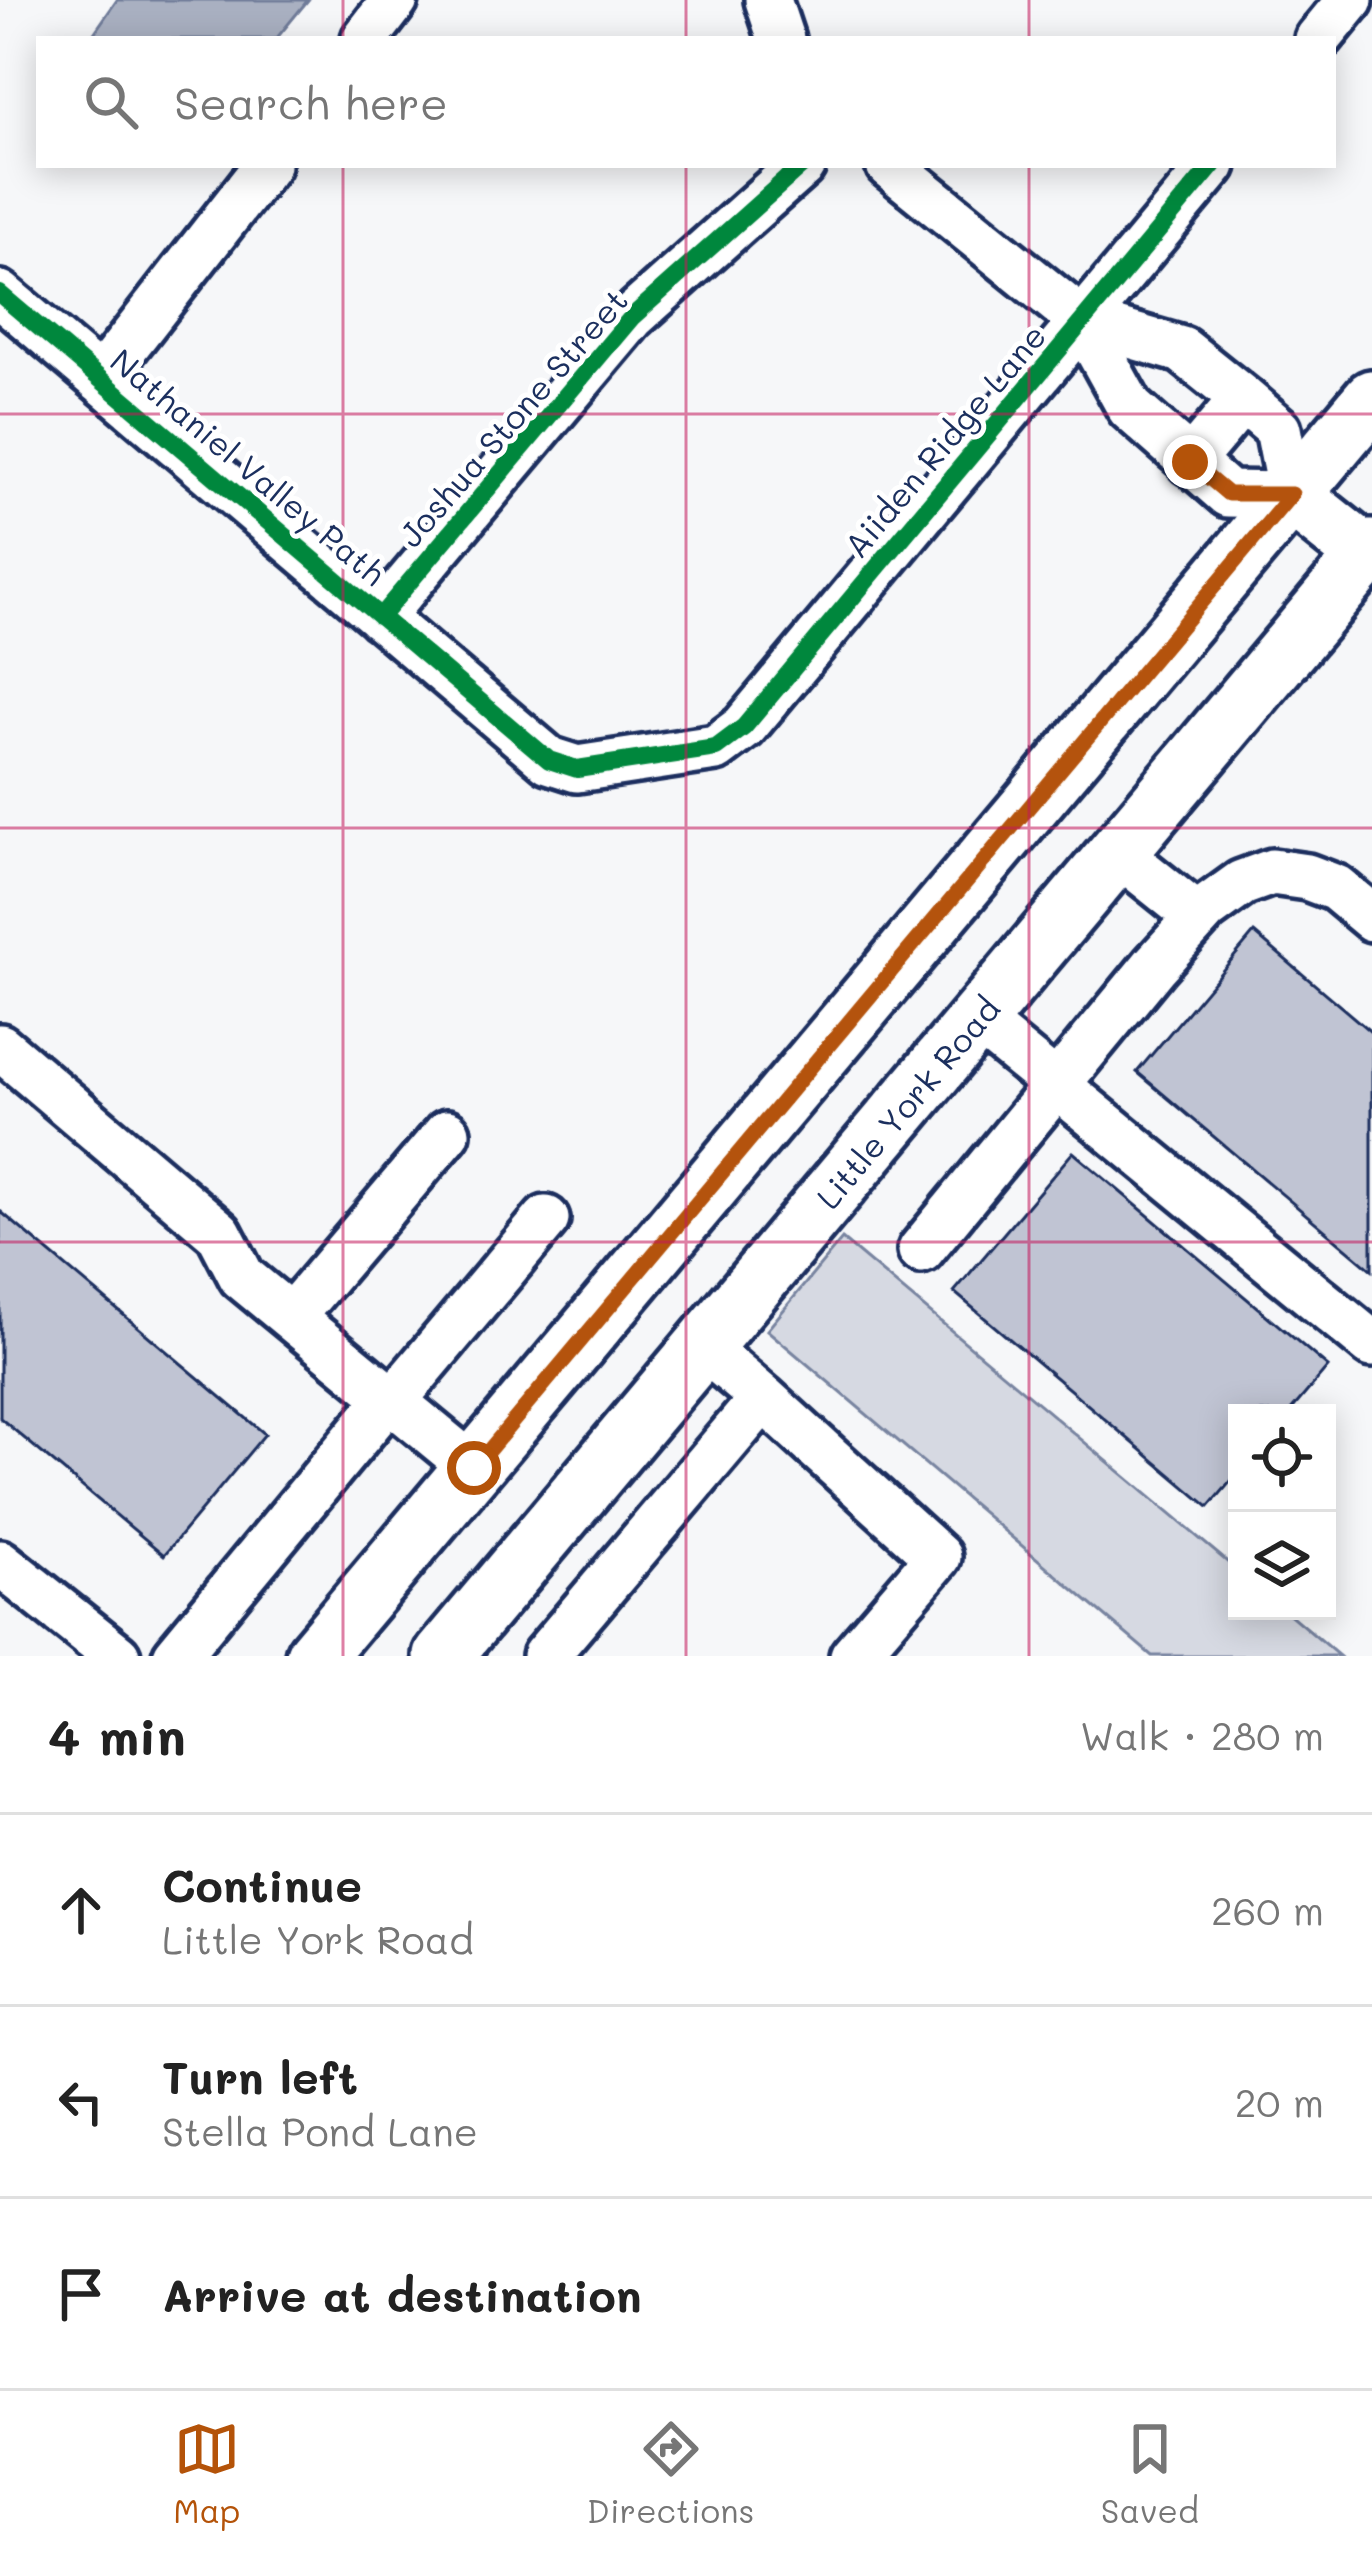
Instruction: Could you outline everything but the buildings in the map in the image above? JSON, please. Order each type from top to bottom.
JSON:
[{"type":"main road","points":[[315,1656],[1372,399]]},
{"type":"main road","points":[[1292,494],[1370,555]]},
{"type":"main road","name":"Little York Road","points":[[443,1656],[1370,555]]},
{"type":"street","points":[[367,36],[395,0]]},
{"type":"street","points":[[768,0],[780,36]]},
{"type":"street","points":[[1320,36],[1350,0]]},
{"type":"street","points":[[100,379],[265,168]]},
{"type":"street","name":"Joshua Stone Street","points":[[380,617],[632,317],[799,168]]},
{"type":"street","points":[[893,168],[1082,321],[1130,408],[1228,494],[1292,494],[1278,429],[1243,399],[1182,350],[1082,321]]},
{"type":"street","name":"Aiiden Ridge Lane","points":[[716,748],[745,727],[1210,168]]},
{"type":"street","name":"Nathaniel Valley Path","points":[[0,294],[549,760],[577,769],[716,748]]},
{"type":"street","points":[[1190,462],[1243,399]]},
{"type":"street","points":[[1117,852],[1198,917]]},
{"type":"street","points":[[921,1250],[1198,917],[1242,883],[1272,872],[1306,877],[1336,888],[1372,918]]},
{"type":"street","points":[[976,1019],[1372,1344]]},
{"type":"street","points":[[0,1047],[219,1233],[242,1277],[474,1468]]},
{"type":"street","points":[[291,1317],[447,1133]]},
{"type":"street","points":[[176,1656],[546,1219]]},
{"type":"street","points":[[701,1346],[938,1557],[853,1656]]},
{"type":"street","points":[[545,1656],[764,1399]]},
{"type":"street","points":[[0,1563],[117,1656]]},
{"type":"shaded area","points":[[842,1239],[1228,1562],[1228,1620],[1297,1620],[1339,1656],[1152,1656],[767,1330]]},
{"type":"water","points":[[117,0],[308,0],[278,36],[92,36]]},
{"type":"cycle path","points":[[380,617],[632,317],[799,168]]},
{"type":"cycle path","points":[[0,294],[549,760],[577,769],[716,748],[744,727],[1210,168]]},
{"type":"route","points":[[474,1468],[1292,494],[1228,494],[1190,462]]}]
